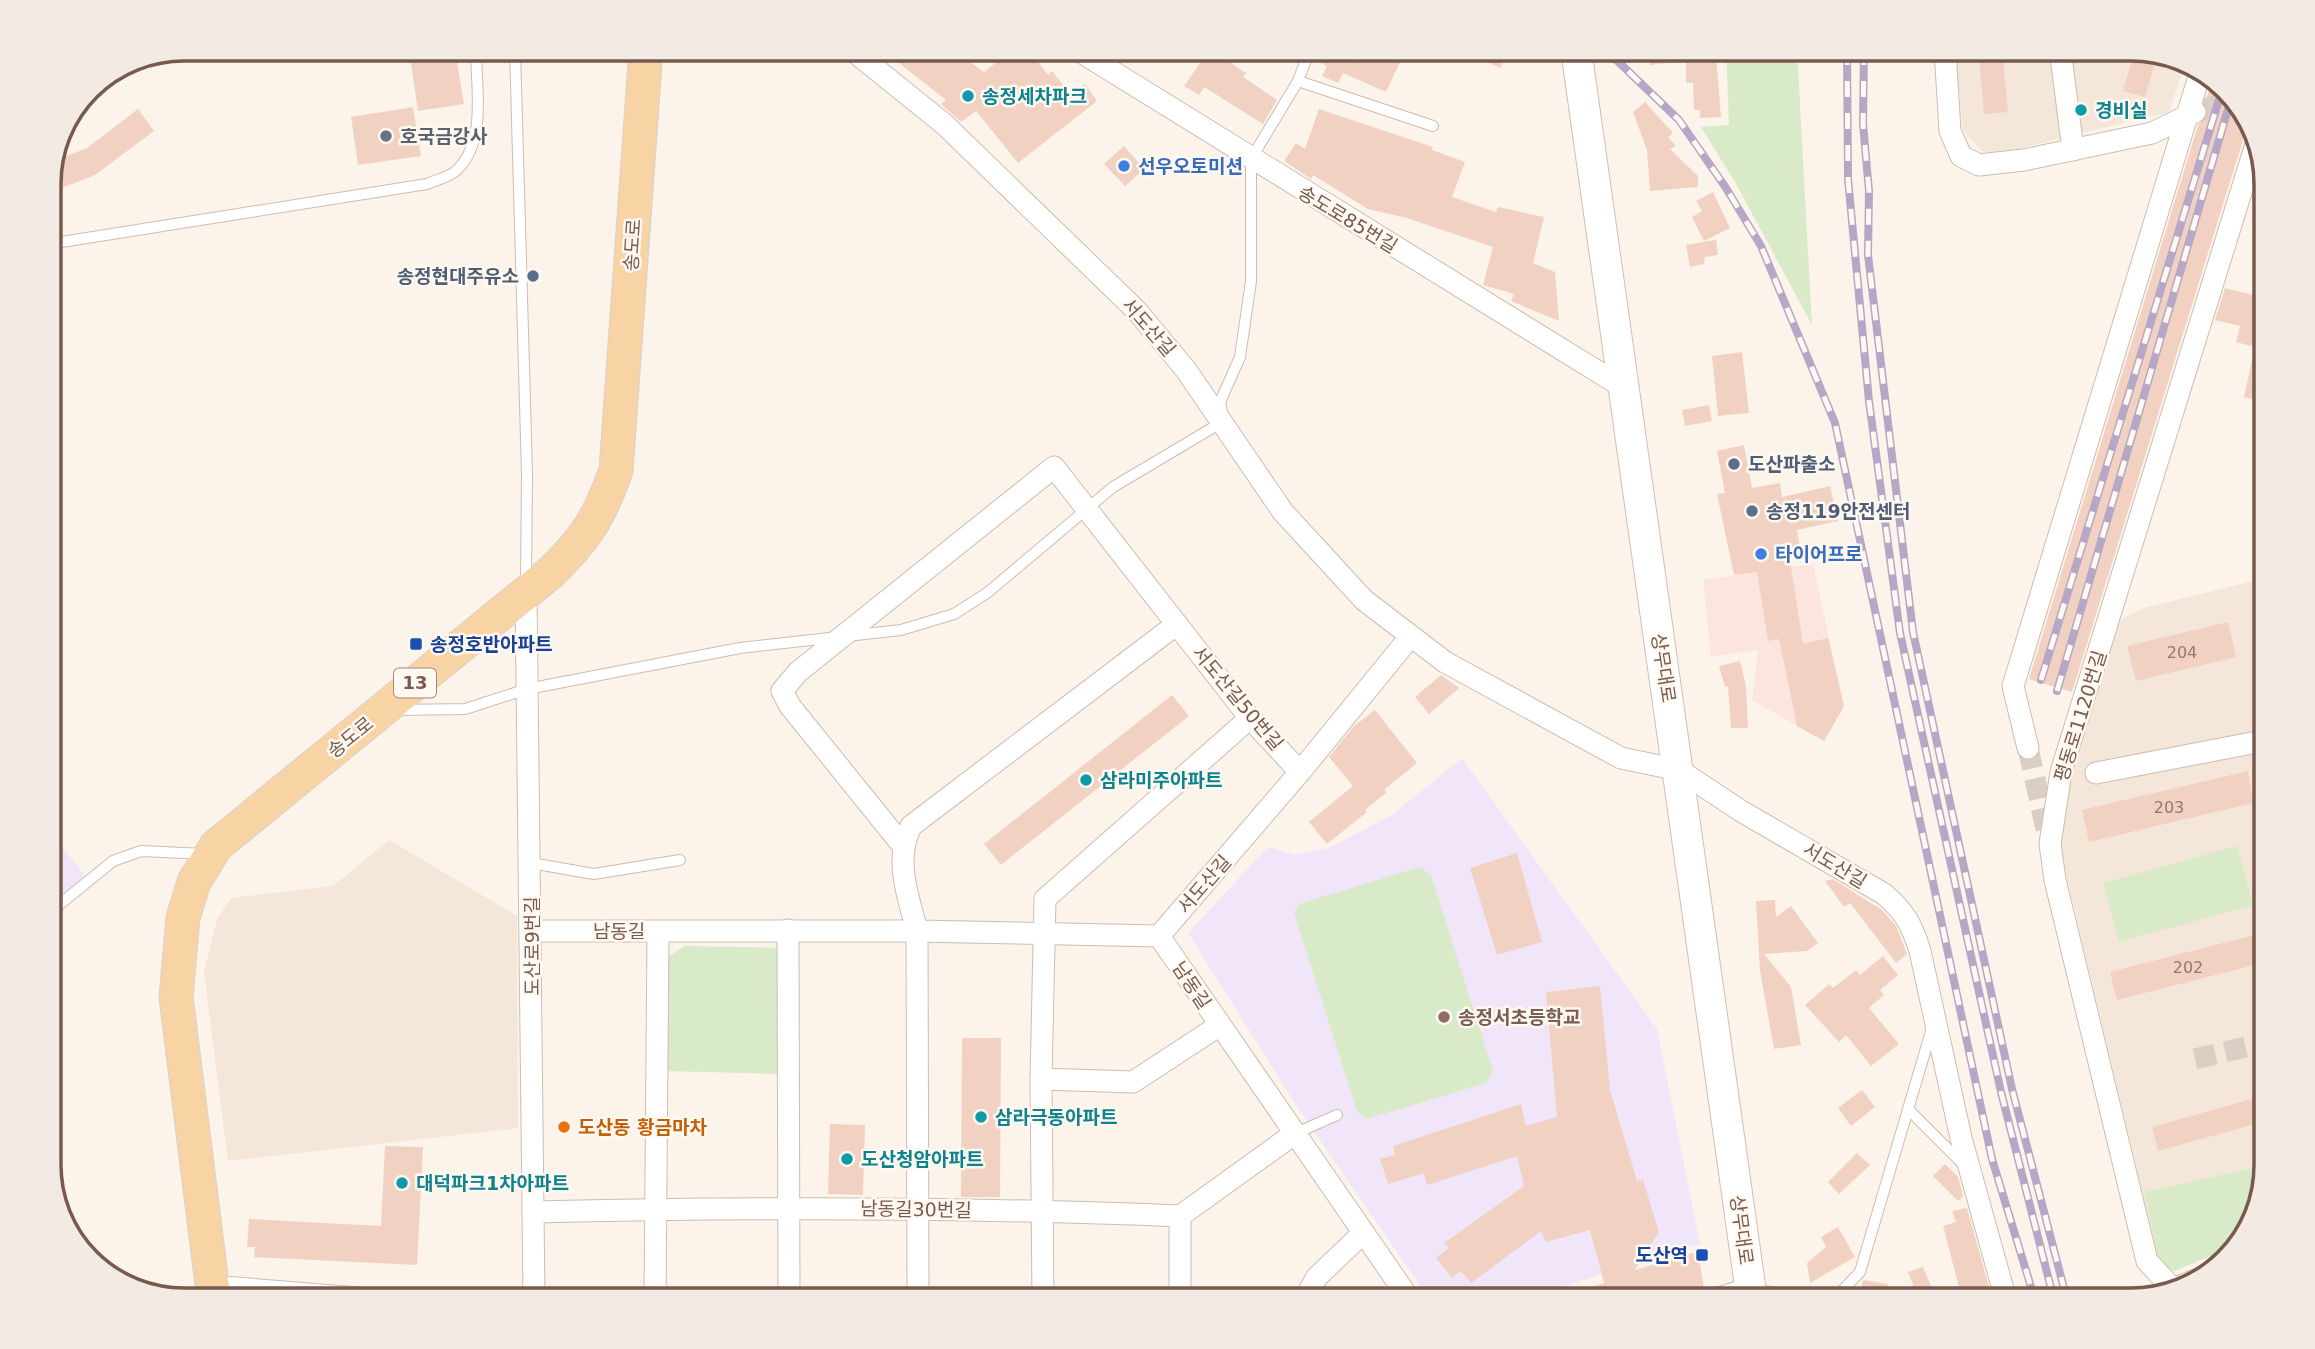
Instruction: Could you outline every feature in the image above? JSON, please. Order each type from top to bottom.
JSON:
[{"type":"main road","name":"송도로","points":[[212,1288],[176,997],[183,918],[194,882],[216,846],[526,592],[580,545],[603,510],[616,470],[645,61]]},
{"type":"main road","name":"상무대로","points":[[1577,61],[1621,386],[1679,770],[1750,1288]]},
{"type":"street","name":"서도산길","points":[[866,61],[944,124],[1137,311],[1224,422],[1283,512],[1364,600],[1445,662],[1621,758],[1679,770],[1741,811],[1884,894],[1902,910],[1911,921],[1920,951],[1970,1171],[2003,1288]]},
{"type":"street","name":"송도로85번길","points":[[1095,61],[1621,386]]},
{"type":"street","points":[[1946,61],[1950,131],[1961,156],[1979,166],[2152,133],[2192,114]]},
{"type":"street","points":[[2062,61],[2073,150]]},
{"type":"street","points":[[2028,748],[2013,686],[2192,114],[2199,83]]},
{"type":"street","name":"평동로1120번길","points":[[2167,1282],[2147,1261],[2071,952],[2048,836],[2061,772],[2251,160]]},
{"type":"street","name":"서도산길50번길","points":[[845,634],[1054,467],[1250,718],[1300,772]]},
{"type":"street","name":"도산로9번길","points":[[526,592],[532,932],[534,1288]]},
{"type":"street","points":[[918,1288],[916,931],[904,880],[903,846],[911,826],[1177,624]]},
{"type":"street","points":[[845,634],[799,672],[782,691],[790,706],[903,846]]},
{"type":"street","name":"서도산길","points":[[1159,936],[1300,772],[1410,637]]},
{"type":"street","points":[[1043,1288],[1041,1079],[1045,899],[1250,718]]},
{"type":"street","points":[[2096,773],[2254,743]]},
{"type":"street","points":[[788,930],[789,1288]]},
{"type":"street","name":"남동길","points":[[532,932],[788,930],[1159,936],[1401,1288]]},
{"type":"street","points":[[654,1288],[658,932]]},
{"type":"street","points":[[1041,1079],[1133,1082],[1220,1025]]},
{"type":"street","points":[[1180,1288],[1180,1216],[1294,1134]]},
{"type":"street","name":"남동길30번길","points":[[533,1212],[790,1208],[1042,1210],[1180,1216]]},
{"type":"street","points":[[1311,1288],[1317,1277],[1362,1234]]},
{"type":"lane","points":[[62,242],[427,184],[455,172],[471,153],[476,132],[476,61]]},
{"type":"lane","points":[[515,61],[527,474],[526,592]]},
{"type":"lane","points":[[382,711],[465,709],[527,689],[740,648],[845,634],[901,630],[954,614],[987,593],[1086,506],[1113,486],[1224,422],[1220,402],[1232,382],[1240,357],[1251,281],[1251,159],[1298,81],[1306,61]]},
{"type":"lane","points":[[1298,81],[1433,126]]},
{"type":"lane","points":[[62,902],[113,861],[141,851],[212,854]]},
{"type":"lane","points":[[531,863],[594,874],[680,860]]},
{"type":"lane","points":[[1845,1288],[1860,1272],[1869,1246],[1934,1021]]},
{"type":"lane","points":[[1909,1110],[1970,1171]]},
{"type":"lane","points":[[1294,1134],[1337,1115]]},
{"type":"shaded area","points":[[1956,61],[2131,61],[2163,65],[2182,73],[2169,112],[1993,155],[1981,150],[1963,130]]},
{"type":"shaded area","points":[[1813,564],[1844,706],[1824,741],[1752,700],[1758,650],[1711,657],[1703,580]]},
{"type":"shaded area","points":[[2253,581],[2253,1181],[2244,1212],[2218,1252],[2174,1271],[2159,1262],[2056,832],[2119,621],[2140,609]]},
{"type":"shaded area","name":"송정서초등학교","points":[[1462,758],[1657,1029],[1700,1244],[1558,1288],[1422,1288],[1301,1113],[1188,933],[1268,847],[1295,855],[1328,848],[1392,815]]},
{"type":"shaded area","points":[[389,840],[517,916],[518,1128],[228,1161],[204,972],[217,919],[231,898],[333,886]]},
{"type":"shaded area","points":[[62,847],[85,876],[62,895]]},
{"type":"green space","points":[[1726,61],[1798,61],[1812,325],[1735,182],[1701,127],[1729,125]]},
{"type":"green space","points":[[2237,846],[2253,905],[2119,942],[2103,883]]},
{"type":"green space","points":[[1420,867],[1431,875],[1493,1071],[1486,1083],[1367,1119],[1357,1111],[1294,913],[1299,904]]},
{"type":"green space","points":[[685,946],[783,948],[780,1074],[663,1071],[666,958]]},
{"type":"green space","points":[[2254,1168],[2250,1197],[2228,1240],[2216,1254],[2174,1271],[2159,1262],[2145,1192]]},
{"type":"building","name":"호국금강사","points":[[411,61],[457,61],[464,104],[418,111]]},
{"type":"building","points":[[896,61],[969,61],[984,72],[998,61],[1037,61],[1048,75],[1052,71],[1071,95],[1085,84],[1097,101],[1018,163],[976,111],[961,122],[941,104],[946,100]]},
{"type":"building","points":[[1202,61],[1228,61],[1246,73],[1243,77],[1277,100],[1263,124],[1204,87],[1199,95],[1184,86]]},
{"type":"building","points":[[1316,61],[1400,61],[1386,92],[1343,73],[1338,83],[1322,76],[1327,66]]},
{"type":"building","points":[[1484,61],[1504,61],[1501,68]]},
{"type":"building","points":[[1650,61],[1686,61],[1650,65]]},
{"type":"building","points":[[1686,61],[1716,61],[1721,117],[1700,118],[1700,110],[1694,110],[1693,83],[1686,83]]},
{"type":"building","points":[[1979,61],[2003,61],[2008,112],[1984,114]]},
{"type":"building","points":[[2132,61],[2155,63],[2145,97],[2123,91]]},
{"type":"building","points":[[2209,90],[2228,109],[2245,138],[2072,692],[2029,679],[2198,125],[2208,114],[2205,103]]},
{"type":"building","points":[[1645,102],[1673,133],[1668,137],[1676,146],[1670,149],[1698,176],[1698,187],[1650,191],[1647,150],[1633,112]]},
{"type":"building","name":"호국금강사","points":[[413,107],[421,156],[358,165],[351,117]]},
{"type":"building","points":[[138,109],[154,131],[95,175],[62,188],[64,157],[87,148]]},
{"type":"building","points":[[1319,109],[1433,147],[1432,150],[1465,162],[1452,197],[1496,212],[1498,207],[1544,217],[1533,263],[1555,272],[1559,321],[1511,301],[1514,294],[1483,285],[1493,247],[1407,218],[1368,209],[1313,175],[1311,179],[1284,161],[1296,143],[1305,149]]},
{"type":"building","name":"선우오토미션","points":[[1124,146],[1144,169],[1125,186],[1104,164]]},
{"type":"building","points":[[1713,192],[1730,228],[1704,241],[1692,217],[1702,211],[1696,201]]},
{"type":"building","points":[[1716,240],[1718,255],[1705,257],[1704,264],[1690,267],[1686,245]]},
{"type":"building","points":[[2225,288],[2253,295],[2253,347],[2236,342],[2240,326],[2215,320]]},
{"type":"building","points":[[1742,352],[1749,413],[1718,416],[1712,356]]},
{"type":"building","points":[[2253,355],[2253,399],[2244,397]]},
{"type":"building","points":[[1709,405],[1712,421],[1685,426],[1682,410]]},
{"type":"building","points":[[1744,445],[1752,488],[1780,483],[1782,497],[1830,486],[1838,521],[1797,530],[1801,552],[1789,554],[1803,644],[1828,638],[1844,706],[1824,741],[1797,726],[1779,639],[1768,641],[1757,572],[1734,575],[1717,494],[1725,493],[1717,451]]},
{"type":"building","points":[[2228,622],[2236,657],[2136,681],[2127,646]]},
{"type":"building","points":[[1740,661],[1746,686],[1748,728],[1731,728],[1728,686],[1725,687],[1719,666]]},
{"type":"building","points":[[1441,675],[1459,688],[1429,714],[1415,697]]},
{"type":"building","name":"삼라미주아파트","points":[[1172,695],[1189,716],[1001,865],[984,844]]},
{"type":"building","points":[[1375,710],[1417,763],[1384,790],[1387,792],[1365,810],[1367,812],[1327,844],[1309,822],[1353,786],[1329,757],[1354,726]]},
{"type":"building","points":[[2248,771],[2253,803],[2089,842],[2082,810]]},
{"type":"building","points":[[1517,853],[1542,942],[1497,955],[1470,868]]},
{"type":"building","points":[[1833,879],[1882,910],[1896,926],[1907,954],[1896,963],[1850,903],[1844,907],[1825,881]]},
{"type":"building","points":[[1775,900],[1776,917],[1791,906],[1818,943],[1807,951],[1764,954],[1791,987],[1801,1045],[1774,1049],[1760,971],[1756,901]]},
{"type":"building","points":[[2254,935],[2254,965],[2117,1000],[2110,972]]},
{"type":"building","points":[[1883,956],[1898,975],[1880,990],[1884,995],[1869,1008],[1899,1044],[1871,1066],[1846,1035],[1839,1042],[1805,1005],[1829,984],[1833,988],[1856,970],[1860,975]]},
{"type":"building","points":[[1600,986],[1610,1090],[1637,1181],[1643,1180],[1659,1232],[1635,1270],[1698,1251],[1704,1288],[1588,1288],[1604,1283],[1590,1230],[1546,1242],[1541,1231],[1471,1283],[1461,1271],[1452,1278],[1436,1258],[1449,1248],[1444,1243],[1524,1186],[1517,1156],[1427,1185],[1424,1173],[1388,1184],[1380,1159],[1395,1155],[1393,1146],[1521,1104],[1526,1126],[1557,1117],[1546,992]]},
{"type":"building","name":"삼라극동아파트","points":[[962,1038],[1001,1038],[1000,1197],[961,1197]]},
{"type":"building","points":[[1862,1090],[1875,1107],[1851,1126],[1838,1108]]},
{"type":"building","points":[[2254,1098],[2254,1124],[2158,1151],[2152,1127]]},
{"type":"building","name":"도산청암아파트","points":[[830,1124],[865,1125],[863,1195],[828,1194]]},
{"type":"building","name":"대덕파크1차아파트","points":[[385,1146],[423,1147],[417,1265],[254,1257],[255,1247],[247,1247],[249,1219],[381,1226]]},
{"type":"building","points":[[1857,1153],[1870,1165],[1839,1194],[1828,1182]]},
{"type":"building","points":[[1945,1164],[1958,1177],[1963,1196],[1958,1201],[1933,1176]]},
{"type":"building","points":[[1967,1208],[1989,1287],[1959,1288],[1943,1226],[1956,1222],[1952,1211]]},
{"type":"building","points":[[1838,1227],[1855,1257],[1810,1283],[1807,1263],[1826,1247],[1821,1237]]},
{"type":"building","points":[[1923,1267],[1932,1288],[1914,1288],[1908,1272]]},
{"type":"building","points":[[1863,1280],[1888,1284],[1887,1288],[1861,1288]]},
{"type":"tunnel","points":[[2197,112],[2223,103]]},
{"type":"tunnel","points":[[2028,748],[2046,829]]},
{"type":"tunnel","points":[[2195,1059],[2254,1045]]},
{"type":"railway","points":[[1618,61],[1679,120],[1726,188],[1761,246],[1835,423],[1992,1159],[2031,1288]]},
{"type":"railway","points":[[1847,61],[1848,179],[1869,401],[1900,633],[2001,1092],[2051,1288]]},
{"type":"railway","points":[[1864,61],[1863,124],[1869,191],[1868,255],[1913,632],[2012,1089],[2064,1288]]},
{"type":"railway","points":[[2041,680],[2219,99]]},
{"type":"railway","points":[[2057,691],[2228,109]]},
{"type":"place","name":"송정세차파크","points":[[968,96]]},
{"type":"place","name":"경비실","points":[[2081,110]]},
{"type":"place","name":"호국금강사","points":[[386,136]]},
{"type":"place","name":"선우오토미션","points":[[1124,166]]},
{"type":"place","name":"송정현대주유소","points":[[533,276]]},
{"type":"place","name":"도산파출소","points":[[1734,464]]},
{"type":"place","name":"송정119안전센터","points":[[1752,511]]},
{"type":"place","name":"타이어프로","points":[[1761,554]]},
{"type":"place","name":"송정호반아파트","points":[[416,644]]},
{"type":"place","name":"삼라미주아파트","points":[[1086,780]]},
{"type":"place","name":"송정서초등학교","points":[[1444,1017]]},
{"type":"place","name":"삼라극동아파트","points":[[981,1117]]},
{"type":"place","name":"도산동 황금마차","points":[[564,1127]]},
{"type":"place","name":"도산청암아파트","points":[[847,1159]]},
{"type":"place","name":"대덕파크1차아파트","points":[[402,1183]]},
{"type":"place","name":"도산역","points":[[1702,1255]]}]
